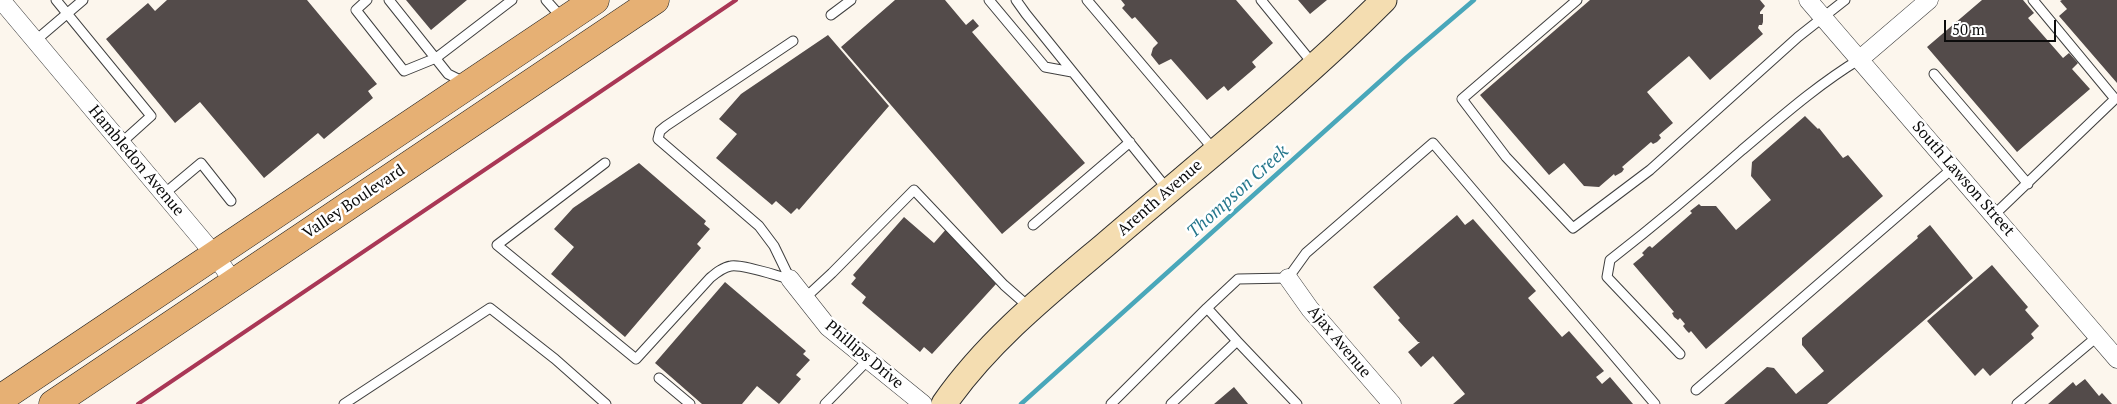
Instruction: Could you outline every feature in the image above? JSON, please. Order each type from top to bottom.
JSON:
[{"type":"main road","name":"Valley Boulevard","points":[[0,399],[596,0]]},
{"type":"main road","name":"Valley Boulevard","points":[[53,404],[655,0]]},
{"type":"main road","points":[[394,175],[459,110],[468,97],[469,84]]},
{"type":"street","name":"Hambledon Avenue","points":[[1,0],[215,255],[234,283]]},
{"type":"street","name":"Arenth Avenue","points":[[944,404],[961,379],[1031,309],[1314,65],[1384,0]]},
{"type":"street","name":"South Lawson Street","points":[[1808,0],[2117,359]]},
{"type":"street","points":[[1860,59],[1928,0]]},
{"type":"street","name":"Ajax Avenue","points":[[1288,278],[1310,309],[1392,404]]},
{"type":"street","name":"Phillips Drive","points":[[790,279],[828,327],[923,404]]},
{"type":"lane","points":[[56,0],[151,116],[121,143]]},
{"type":"lane","points":[[35,41],[82,0]]},
{"type":"lane","points":[[367,0],[356,10],[404,71],[436,58],[512,0]]},
{"type":"lane","points":[[389,0],[448,74],[469,84]]},
{"type":"lane","points":[[546,0],[564,20]]},
{"type":"lane","points":[[831,15],[851,0]]},
{"type":"lane","points":[[989,0],[1045,67],[1072,72]]},
{"type":"lane","points":[[1016,0],[1168,191]]},
{"type":"lane","points":[[1087,0],[1215,151]]},
{"type":"lane","points":[[1261,0],[1314,65]]},
{"type":"lane","points":[[1577,0],[1462,99],[1506,157],[1573,228],[1650,170],[1792,43],[1845,0]]},
{"type":"lane","points":[[1994,215],[2115,99],[2033,0]]},
{"type":"lane","points":[[790,279],[774,246],[759,226],[658,139],[660,131],[666,126],[793,41]]},
{"type":"lane","points":[[1680,354],[1607,277],[1610,260],[1667,215],[1796,104],[1834,75],[1860,59]]},
{"type":"lane","points":[[1934,74],[2028,184]]},
{"type":"lane","points":[[1033,225],[1130,142]]},
{"type":"lane","points":[[1111,404],[1238,279],[1288,278],[1306,253],[1433,143],[1655,404]]},
{"type":"lane","points":[[164,194],[201,163],[231,201]]},
{"type":"lane","points":[[605,163],[497,245],[636,359],[710,278],[721,270],[731,266],[790,279]]},
{"type":"lane","points":[[1696,390],[1953,168]]},
{"type":"lane","points":[[804,299],[832,274],[914,190],[1004,285],[1031,309]]},
{"type":"lane","points":[[344,404],[490,308],[555,359],[606,404]]},
{"type":"lane","points":[[1207,308],[1297,404]]},
{"type":"lane","points":[[2017,404],[2098,336]]},
{"type":"lane","points":[[1171,404],[1237,341]]},
{"type":"lane","points":[[825,404],[869,359]]},
{"type":"lane","points":[[659,378],[690,404]]},
{"type":"building","points":[[167,0],[307,0],[377,84],[368,91],[373,98],[324,139],[318,133],[264,178],[200,102],[175,123],[106,39],[148,3],[155,11]]},
{"type":"building","points":[[406,0],[467,0],[431,30]]},
{"type":"building","points":[[895,0],[945,0],[966,25],[973,19],[979,26],[972,32],[1085,163],[1002,234],[841,47]]},
{"type":"building","points":[[1121,0],[1236,0],[1273,43],[1252,62],[1256,67],[1228,91],[1224,86],[1207,100],[1171,59],[1159,65],[1151,55],[1153,48],[1158,43],[1135,17],[1132,19],[1122,8],[1125,5]]},
{"type":"building","points":[[1298,0],[1327,0],[1310,14]]},
{"type":"building","points":[[1590,0],[1760,0],[1765,6],[1760,12],[1760,14],[1763,14],[1763,22],[1758,28],[1763,34],[1710,80],[1689,56],[1647,92],[1673,123],[1659,135],[1661,138],[1657,142],[1653,144],[1651,142],[1622,167],[1624,169],[1622,172],[1615,176],[1614,174],[1599,187],[1584,186],[1564,163],[1549,175],[1480,95]]},
{"type":"building","points":[[1982,0],[2023,0],[2034,13],[2028,18],[2063,58],[2069,53],[2078,63],[2072,69],[2090,89],[2017,152],[1927,47]]},
{"type":"building","points":[[2117,0],[2117,83],[2059,16],[2067,9],[2060,1]]},
{"type":"building","points":[[828,35],[889,106],[799,210],[797,208],[791,214],[776,201],[772,205],[716,158],[737,134],[719,119],[741,94]]},
{"type":"building","points":[[1805,116],[1819,128],[1843,158],[1848,155],[1883,196],[1706,349],[1691,331],[1689,333],[1686,330],[1683,326],[1685,324],[1680,318],[1678,320],[1674,317],[1672,313],[1674,312],[1633,264],[1644,255],[1642,253],[1648,247],[1652,248],[1692,213],[1690,211],[1699,204],[1701,206],[1716,206],[1736,230],[1771,200],[1751,176],[1752,162]]},
{"type":"building","points":[[639,163],[706,221],[704,224],[710,229],[697,244],[701,248],[625,337],[551,274],[574,247],[554,229],[573,208]]},
{"type":"building","points":[[1457,215],[1465,225],[1473,219],[1536,291],[1528,298],[1562,337],[1569,331],[1604,371],[1596,377],[1602,384],[1610,377],[1633,404],[1453,404],[1465,394],[1433,356],[1421,367],[1408,352],[1420,342],[1398,320],[1400,318],[1373,287]]},
{"type":"building","points":[[904,217],[934,243],[948,227],[996,284],[932,354],[924,347],[920,352],[862,303],[866,297],[851,284],[856,278],[853,275]]},
{"type":"building","points":[[1930,225],[1973,278],[1827,404],[1724,404],[1767,367],[1774,368],[1796,394],[1824,371],[1802,345],[1802,338],[1918,238],[1917,236]]},
{"type":"building","points":[[1992,265],[2028,307],[2025,310],[2039,326],[2031,334],[2034,338],[1990,376],[1983,368],[1975,376],[1927,321]]},
{"type":"building","points":[[725,282],[806,351],[803,354],[810,360],[796,375],[801,379],[779,404],[757,386],[742,404],[702,404],[655,363]]},
{"type":"building","points":[[2085,379],[2099,396],[2102,393],[2112,404],[2048,404],[2073,382],[2076,386]]},
{"type":"building","points":[[1234,387],[1248,404],[1214,404]]},
{"type":"waterway","name":"Thompson Creek","points":[[1021,404],[1406,58],[1474,0]]},
{"type":"railway","points":[[138,404],[736,0]]}]
